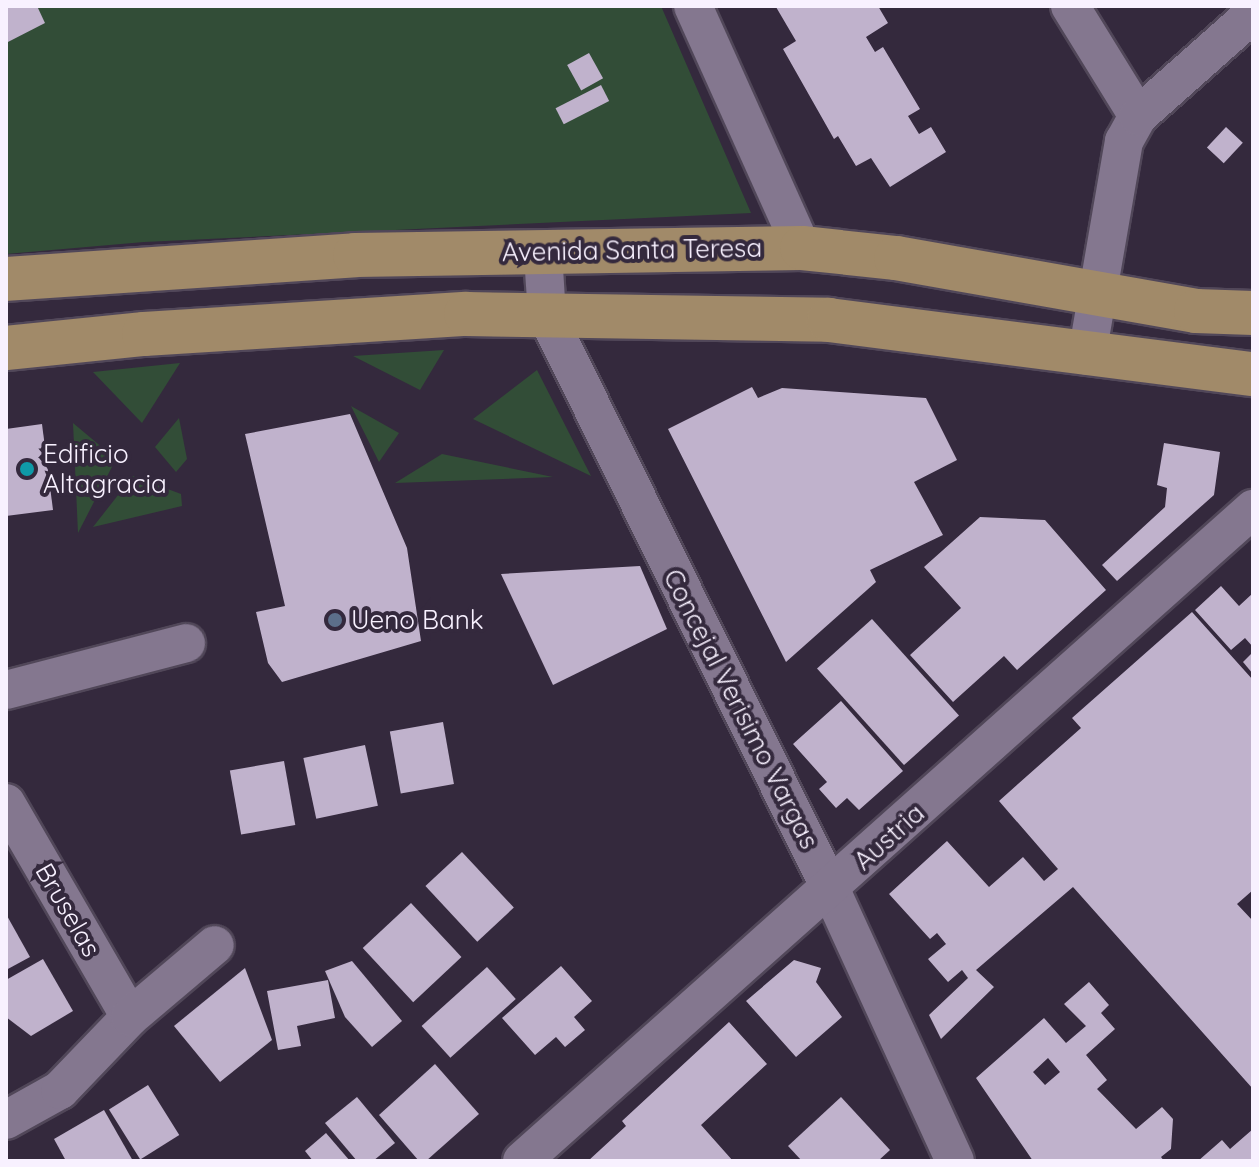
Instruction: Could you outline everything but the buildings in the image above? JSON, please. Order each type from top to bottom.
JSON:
[{"type":"main road","name":"Avenida Santa Teresa","points":[[6,279],[355,255],[802,248],[1196,311],[1253,313]]},
{"type":"main road","points":[[6,348],[346,320],[547,316],[829,320],[1087,356],[1253,374]]},
{"type":"street","points":[[693,6],[802,248]]},
{"type":"street","points":[[1070,6],[1138,116]]},
{"type":"street","points":[[1087,356],[1124,141],[1138,116],[1253,14]]},
{"type":"street","name":"Concejal Verisimo Vargas","points":[[543,253],[547,316],[830,888],[955,1161]]},
{"type":"street","name":"Austria","points":[[522,1161],[1253,509]]},
{"type":"street","points":[[6,690],[186,643]]},
{"type":"street","name":"Bruselas","points":[[6,803],[130,1017]]},
{"type":"street","points":[[6,1120],[60,1090],[130,1017],[215,945]]},
{"type":"green space","points":[[6,6],[661,6],[751,213],[144,242],[6,254]]},
{"type":"green space","points":[[444,350],[420,390],[353,356]]},
{"type":"green space","points":[[180,363],[142,423],[93,372]]},
{"type":"green space","points":[[537,370],[591,476],[473,419]]},
{"type":"green space","points":[[351,406],[399,433],[379,462]]},
{"type":"green space","points":[[179,418],[187,459],[176,472],[155,447]]},
{"type":"green space","points":[[73,423],[116,459],[78,533]]},
{"type":"green space","points":[[442,454],[553,477],[395,483]]},
{"type":"green space","points":[[133,476],[181,494],[182,506],[93,527]]},
{"type":"place","name":"Edificio Altagracia","points":[[27,469]]},
{"type":"place","name":"Ueno Bank","points":[[335,620]]}]
